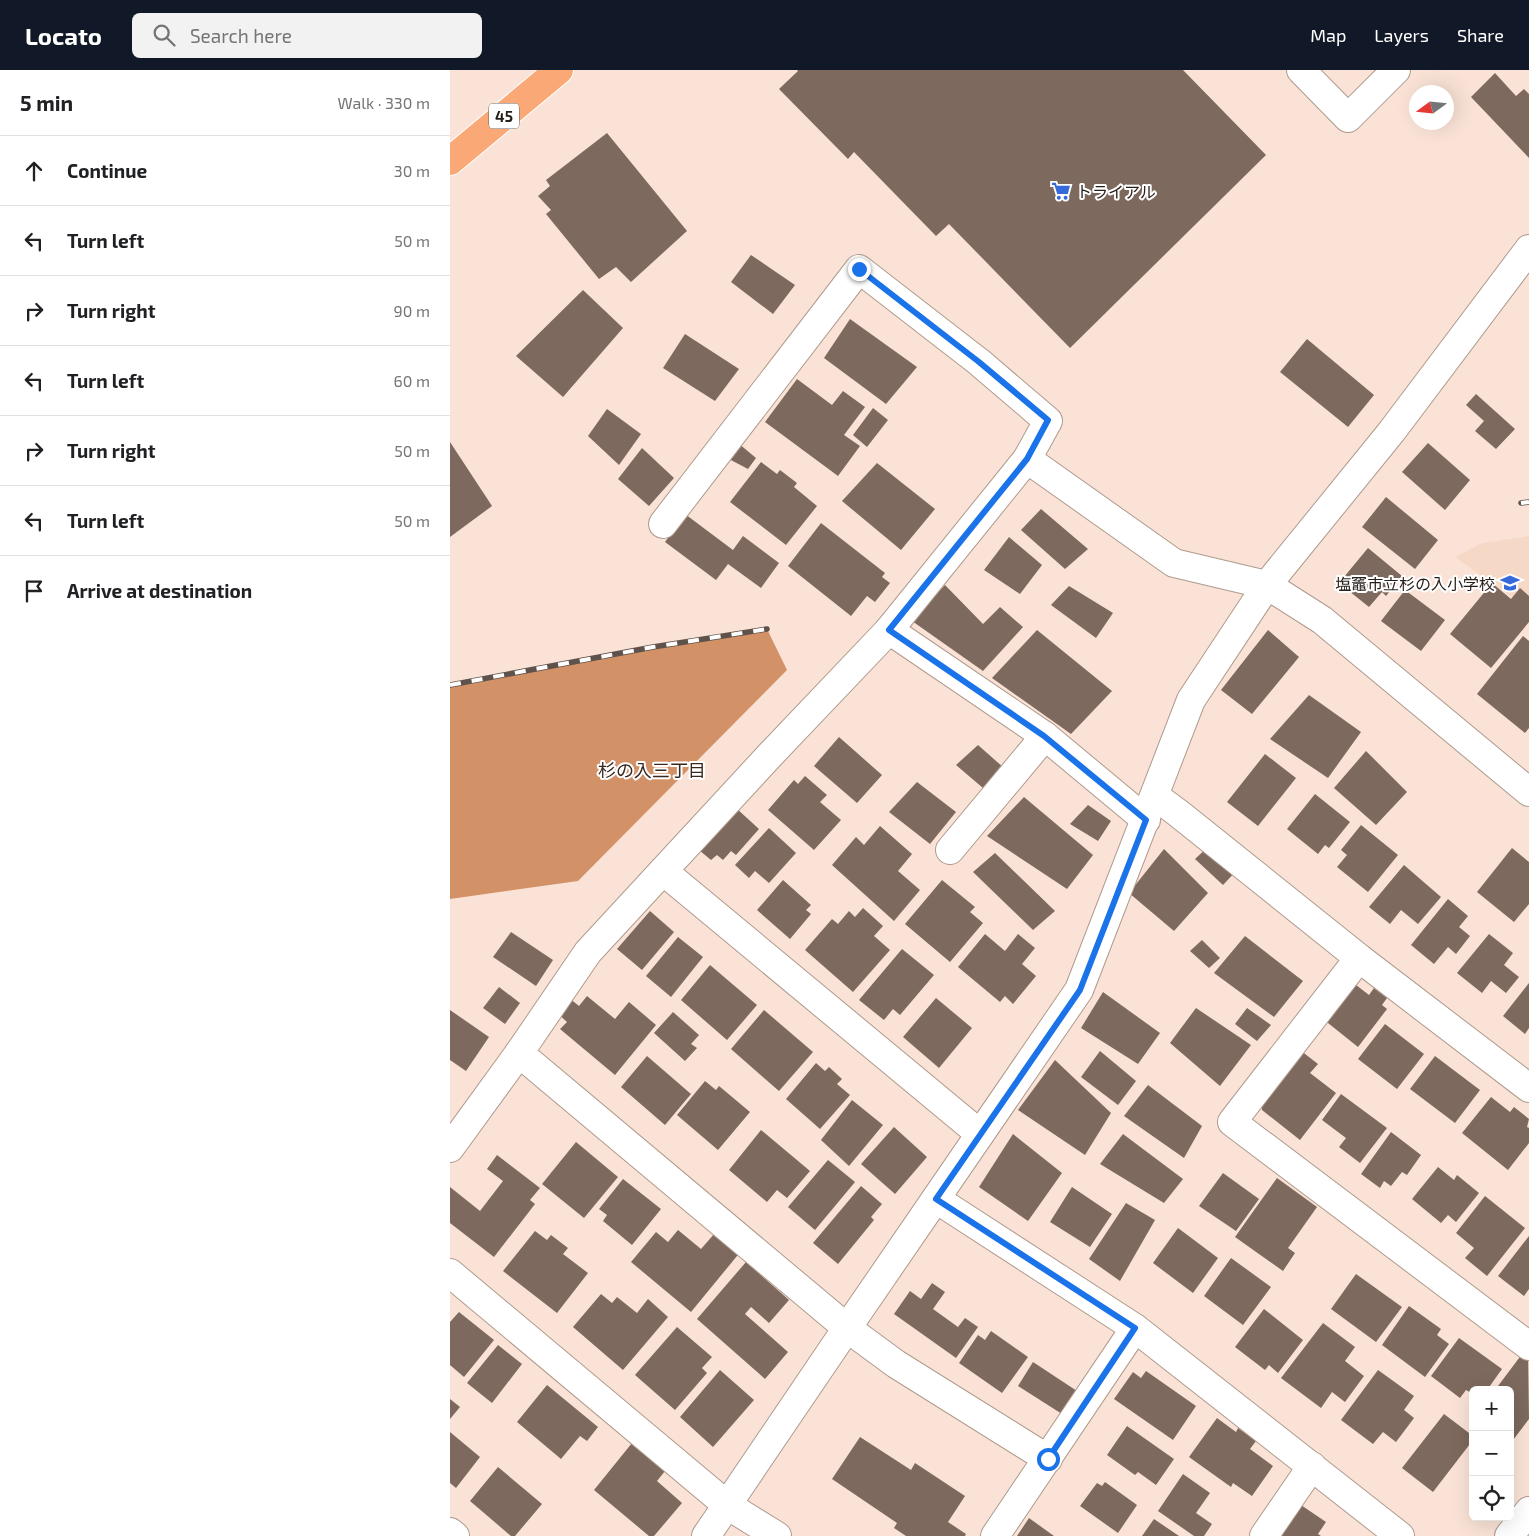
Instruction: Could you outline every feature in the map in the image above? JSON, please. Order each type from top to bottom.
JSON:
[{"type":"highway","name":"45","points":[[450,161],[559,70]]},
{"type":"street","points":[[1301,70],[1348,118],[1396,70]]},
{"type":"street","points":[[706,1536],[1080,990],[1190,700],[1268,585],[1392,431],[1529,249]]},
{"type":"street","points":[[450,1148],[519,1053],[588,952],[889,630],[1027,459],[1048,420],[979,362],[859,269],[663,524]]},
{"type":"street","points":[[1027,459],[1174,563],[1268,585],[1322,620],[1529,792]]},
{"type":"street","points":[[889,630],[1150,808],[1178,813],[1359,958],[1529,1088]]},
{"type":"street","points":[[950,850],[1044,736]]},
{"type":"street","points":[[663,871],[980,1134]]},
{"type":"street","points":[[1359,958],[1232,1122],[1529,1346]]},
{"type":"street","points":[[519,1053],[847,1328],[896,1364],[1048,1459]]},
{"type":"street","points":[[936,1199],[1135,1328],[1400,1536]]},
{"type":"street","points":[[450,1273],[727,1505],[777,1536]]},
{"type":"street","points":[[995,1536],[1135,1328]]},
{"type":"street","points":[[1264,1536],[1312,1466]]},
{"type":"street","points":[[1509,1536],[1529,1511]]},
{"type":"street","points":[[450,1532],[455,1536]]},
{"type":"shaded area","name":"塩竈市立杉の入小学校","points":[[1529,536],[1529,609],[1455,557],[1482,543]]},
{"type":"shaded area","points":[[767,629],[787,670],[578,881],[450,899],[450,686],[653,647]]},
{"type":"building","name":"トライアル","points":[[797,70],[1183,70],[1266,155],[1070,348],[949,224],[936,236],[854,152],[848,159],[779,89]]},
{"type":"building","points":[[1495,73],[1516,96],[1524,89],[1529,94],[1529,158],[1471,97]]},
{"type":"building","points":[[607,133],[687,231],[631,282],[616,267],[599,279],[546,214],[551,210],[538,196],[550,186],[546,180]]},
{"type":"building","points":[[751,255],[795,285],[773,314],[731,282]]},
{"type":"building","points":[[583,290],[623,328],[563,397],[516,356]]},
{"type":"building","points":[[850,319],[917,367],[886,404],[824,358]]},
{"type":"building","points":[[685,334],[739,369],[715,401],[663,368]]},
{"type":"building","points":[[1307,339],[1374,395],[1348,427],[1280,372]]},
{"type":"building","points":[[797,379],[832,405],[843,391],[865,407],[844,435],[860,446],[838,476],[765,422]]},
{"type":"building","points":[[1476,394],[1515,429],[1496,449],[1475,431],[1484,421],[1466,405]]},
{"type":"building","points":[[873,408],[888,420],[867,447],[853,435]]},
{"type":"building","points":[[607,409],[641,434],[619,465],[588,436]]},
{"type":"building","points":[[450,442],[492,506],[450,537]]},
{"type":"building","points":[[738,443],[756,458],[748,469],[727,458]]},
{"type":"building","points":[[1428,443],[1470,480],[1445,510],[1402,472]]},
{"type":"building","points":[[642,448],[674,478],[649,506],[618,479]]},
{"type":"building","points":[[761,462],[777,474],[780,470],[797,483],[794,487],[817,506],[786,545],[730,502]]},
{"type":"building","points":[[877,463],[935,509],[901,550],[842,501]]},
{"type":"building","points":[[1386,497],[1438,540],[1415,569],[1362,527]]},
{"type":"building","points":[[1041,509],[1088,549],[1065,569],[1021,530]]},
{"type":"building","points":[[685,514],[733,550],[743,536],[779,563],[761,588],[728,564],[716,580],[665,542]]},
{"type":"building","points":[[821,523],[885,573],[882,577],[890,583],[875,602],[867,596],[851,616],[788,566]]},
{"type":"building","points":[[1009,537],[1042,565],[1020,594],[984,570]]},
{"type":"building","points":[[1368,548],[1402,576],[1386,596],[1382,592],[1369,607],[1339,583]]},
{"type":"building","points":[[1492,583],[1511,599],[1520,588],[1529,596],[1529,622],[1491,668],[1450,634]]},
{"type":"building","points":[[945,585],[983,624],[1000,607],[1023,627],[983,671],[912,621]]},
{"type":"building","points":[[1069,586],[1113,613],[1096,638],[1051,605]]},
{"type":"building","points":[[1405,590],[1445,620],[1421,651],[1381,621]]},
{"type":"building","points":[[1037,630],[1112,691],[1071,734],[992,678]]},
{"type":"building","points":[[1268,630],[1299,657],[1252,714],[1221,690]]},
{"type":"building","points":[[1523,636],[1529,641],[1529,728],[1525,733],[1477,694]]},
{"type":"building","points":[[1309,695],[1361,732],[1328,778],[1270,739]]},
{"type":"building","points":[[839,737],[882,775],[857,803],[814,766]]},
{"type":"building","points":[[978,745],[1004,768],[983,788],[956,765]]},
{"type":"building","points":[[1366,751],[1407,792],[1376,825],[1334,788]]},
{"type":"building","points":[[1265,754],[1296,778],[1258,826],[1227,802]]},
{"type":"building","points":[[805,776],[827,795],[820,802],[841,820],[814,850],[768,810],[794,780],[798,784]]},
{"type":"building","points":[[917,782],[956,812],[930,844],[889,812]]},
{"type":"building","points":[[1315,794],[1350,822],[1329,848],[1325,845],[1318,854],[1287,829]]},
{"type":"building","points":[[1024,797],[1093,855],[1067,889],[987,836]]},
{"type":"building","points":[[1088,805],[1111,821],[1098,841],[1070,824]]},
{"type":"building","points":[[736,808],[759,829],[736,855],[731,851],[723,860],[717,855],[711,860],[699,850]]},
{"type":"building","points":[[1361,825],[1398,855],[1368,892],[1337,867],[1347,855],[1341,850]]},
{"type":"building","points":[[880,826],[912,854],[898,871],[920,890],[894,921],[832,865],[856,837],[864,845]]},
{"type":"building","points":[[769,828],[796,853],[769,883],[755,871],[749,878],[735,865]]},
{"type":"building","points":[[1209,846],[1237,870],[1223,885],[1195,859]]},
{"type":"building","points":[[1512,848],[1529,862],[1529,904],[1514,922],[1477,892]]},
{"type":"building","points":[[1164,849],[1208,893],[1174,931],[1129,893]]},
{"type":"building","points":[[995,853],[1055,911],[1033,930],[973,872]]},
{"type":"building","points":[[1404,865],[1441,897],[1418,924],[1401,910],[1390,924],[1369,907]]},
{"type":"building","points":[[783,880],[811,905],[806,910],[811,914],[790,939],[757,910]]},
{"type":"building","points":[[942,880],[975,907],[970,912],[983,923],[950,962],[905,924]]},
{"type":"building","points":[[1448,899],[1468,916],[1459,927],[1470,936],[1456,954],[1448,947],[1434,964],[1411,945]]},
{"type":"building","points":[[863,908],[883,926],[874,936],[890,950],[853,992],[805,950],[832,919],[838,924],[849,911],[855,917]]},
{"type":"building","points":[[650,911],[674,932],[642,970],[617,949]]},
{"type":"building","points":[[511,932],[553,960],[536,986],[493,957]]},
{"type":"building","points":[[985,934],[1005,951],[1018,934],[1035,948],[1022,964],[1036,976],[1013,1004],[1005,996],[1000,1002],[958,967]]},
{"type":"building","points":[[1489,934],[1513,953],[1504,965],[1519,977],[1506,993],[1491,981],[1482,993],[1457,973]]},
{"type":"building","points":[[1245,936],[1303,981],[1274,1017],[1214,973]]},
{"type":"building","points":[[678,937],[703,957],[671,997],[646,976]]},
{"type":"building","points":[[1202,940],[1220,958],[1209,968],[1190,951]]},
{"type":"building","points":[[902,949],[934,975],[900,1015],[893,1009],[884,1020],[859,1000]]},
{"type":"building","points":[[710,965],[757,1005],[727,1040],[681,1000]]},
{"type":"building","points":[[1347,978],[1369,995],[1374,988],[1387,998],[1382,1005],[1387,1009],[1358,1047],[1318,1015]]},
{"type":"building","points":[[1529,983],[1529,1028],[1525,1034],[1503,1016]]},
{"type":"building","points":[[499,987],[520,1003],[505,1024],[483,1008]]},
{"type":"building","points":[[1103,992],[1160,1033],[1138,1064],[1081,1028]]},
{"type":"building","points":[[587,996],[615,1019],[629,1002],[656,1025],[615,1075],[560,1029],[567,1022],[556,1012],[569,998],[579,1006]]},
{"type":"building","points":[[936,998],[972,1028],[939,1068],[903,1037]]},
{"type":"building","points":[[1196,1008],[1251,1045],[1220,1086],[1170,1043]]},
{"type":"building","points":[[1247,1008],[1271,1025],[1257,1041],[1235,1024]]},
{"type":"building","points":[[450,1010],[489,1037],[466,1071],[450,1060]]},
{"type":"building","points":[[764,1010],[813,1052],[779,1091],[731,1049]]},
{"type":"building","points":[[673,1012],[699,1035],[691,1044],[697,1048],[685,1061],[654,1033]]},
{"type":"building","points":[[1385,1024],[1424,1054],[1397,1089],[1358,1059]]},
{"type":"building","points":[[1300,1050],[1318,1064],[1310,1073],[1336,1093],[1300,1140],[1262,1110],[1259,1087]]},
{"type":"building","points":[[1100,1051],[1136,1081],[1118,1105],[1081,1077]]},
{"type":"building","points":[[647,1056],[691,1094],[665,1125],[621,1087]]},
{"type":"building","points":[[1435,1056],[1480,1090],[1455,1123],[1410,1089]]},
{"type":"building","points":[[1055,1060],[1111,1113],[1085,1155],[1018,1110]]},
{"type":"building","points":[[816,1063],[825,1071],[829,1067],[842,1079],[837,1084],[850,1095],[820,1129],[786,1099]]},
{"type":"building","points":[[705,1081],[716,1090],[719,1086],[750,1112],[718,1150],[677,1115]]},
{"type":"building","points":[[1148,1085],[1202,1126],[1184,1158],[1124,1116]]},
{"type":"building","points":[[1341,1094],[1387,1128],[1360,1163],[1339,1147],[1346,1138],[1322,1120]]},
{"type":"building","points":[[1491,1097],[1510,1112],[1514,1107],[1529,1119],[1527,1127],[1529,1128],[1529,1143],[1508,1170],[1462,1133]]},
{"type":"building","points":[[852,1100],[883,1125],[849,1166],[821,1140]]},
{"type":"building","points":[[894,1127],[927,1157],[895,1194],[861,1164]]},
{"type":"building","points":[[761,1130],[810,1171],[787,1198],[777,1190],[767,1202],[729,1170]]},
{"type":"building","points":[[1391,1132],[1421,1155],[1407,1175],[1402,1172],[1391,1186],[1384,1181],[1380,1188],[1361,1174]]},
{"type":"building","points":[[1013,1134],[1062,1173],[1028,1221],[979,1187]]},
{"type":"building","points":[[1123,1134],[1183,1179],[1164,1203],[1100,1164]]},
{"type":"building","points":[[576,1142],[618,1177],[584,1218],[542,1184]]},
{"type":"building","points":[[497,1155],[540,1188],[530,1200],[535,1204],[494,1257],[450,1223],[450,1187],[480,1211],[503,1181],[487,1169]]},
{"type":"building","points":[[828,1160],[855,1182],[815,1230],[788,1207]]},
{"type":"building","points":[[1438,1167],[1454,1180],[1457,1175],[1479,1193],[1456,1222],[1448,1215],[1441,1223],[1412,1199]]},
{"type":"building","points":[[1223,1173],[1259,1199],[1236,1231],[1199,1206]]},
{"type":"building","points":[[1277,1178],[1317,1207],[1288,1248],[1295,1253],[1283,1271],[1235,1237]]},
{"type":"building","points":[[623,1179],[661,1209],[632,1245],[603,1221],[607,1215],[599,1209]]},
{"type":"building","points":[[861,1186],[882,1204],[871,1217],[874,1220],[838,1264],[813,1243]]},
{"type":"building","points":[[1072,1187],[1112,1214],[1090,1247],[1050,1222]]},
{"type":"building","points":[[1485,1196],[1525,1228],[1487,1276],[1465,1258],[1474,1248],[1456,1233]]},
{"type":"building","points":[[1126,1203],[1155,1220],[1120,1281],[1089,1259]]},
{"type":"building","points":[[722,1225],[746,1245],[691,1312],[631,1262],[656,1232],[668,1242],[678,1230],[701,1249]]},
{"type":"building","points":[[1178,1228],[1218,1258],[1193,1293],[1153,1263]]},
{"type":"building","points":[[535,1231],[547,1240],[551,1235],[568,1248],[563,1254],[588,1273],[557,1313],[503,1271]]},
{"type":"building","points":[[1529,1236],[1529,1289],[1524,1296],[1498,1276]]},
{"type":"building","points":[[1231,1258],[1271,1287],[1243,1325],[1204,1296]]},
{"type":"building","points":[[746,1262],[789,1300],[769,1323],[751,1307],[745,1314],[788,1352],[765,1379],[697,1319]]},
{"type":"building","points":[[1356,1274],[1402,1307],[1376,1342],[1331,1309]]},
{"type":"building","points":[[932,1283],[945,1292],[933,1309],[958,1327],[965,1318],[978,1327],[956,1358],[894,1314],[910,1291],[921,1299]]},
{"type":"building","points":[[601,1294],[612,1303],[617,1297],[637,1313],[648,1299],[668,1317],[623,1370],[573,1327]]},
{"type":"building","points":[[1409,1306],[1441,1329],[1437,1335],[1449,1344],[1425,1377],[1382,1345]]},
{"type":"building","points":[[1264,1309],[1303,1340],[1278,1373],[1269,1365],[1265,1370],[1235,1347]]},
{"type":"building","points":[[459,1312],[494,1340],[464,1377],[450,1365],[450,1322]]},
{"type":"building","points":[[1323,1323],[1355,1347],[1345,1361],[1364,1376],[1345,1402],[1332,1392],[1321,1408],[1281,1378]]},
{"type":"building","points":[[677,1327],[712,1357],[702,1368],[707,1373],[675,1410],[635,1375]]},
{"type":"building","points":[[991,1331],[1028,1357],[1002,1393],[959,1363],[978,1335],[985,1340]]},
{"type":"building","points":[[1459,1338],[1502,1369],[1490,1386],[1469,1386],[1469,1392],[1466,1390],[1460,1398],[1431,1376]]},
{"type":"building","points":[[498,1345],[522,1364],[492,1403],[467,1383]]},
{"type":"building","points":[[1528,1346],[1529,1419],[1514,1439],[1514,1386],[1498,1386]]},
{"type":"building","points":[[1033,1362],[1077,1391],[1062,1414],[1018,1386]]},
{"type":"building","points":[[720,1370],[754,1400],[713,1447],[680,1417]]},
{"type":"building","points":[[1378,1370],[1414,1396],[1404,1410],[1414,1418],[1396,1442],[1383,1432],[1373,1444],[1341,1420]]},
{"type":"building","points":[[1146,1371],[1196,1406],[1173,1440],[1114,1399],[1133,1372],[1141,1378]]},
{"type":"building","points":[[547,1385],[598,1427],[587,1441],[580,1436],[561,1459],[517,1422]]},
{"type":"building","points":[[450,1399],[460,1407],[450,1419]]},
{"type":"building","points":[[1444,1414],[1469,1433],[1469,1445],[1433,1492],[1402,1468]]},
{"type":"building","points":[[1217,1418],[1236,1432],[1238,1428],[1256,1441],[1250,1449],[1273,1466],[1252,1496],[1233,1483],[1231,1487],[1189,1457]]},
{"type":"building","points":[[1127,1426],[1174,1459],[1156,1485],[1138,1472],[1135,1475],[1107,1455]]},
{"type":"building","points":[[450,1432],[480,1457],[456,1488],[450,1483]]},
{"type":"building","points":[[860,1437],[911,1470],[915,1463],[965,1496],[948,1522],[966,1534],[965,1536],[906,1536],[894,1528],[897,1523],[832,1479]]},
{"type":"building","points":[[632,1443],[665,1471],[657,1481],[682,1503],[654,1536],[649,1536],[594,1490]]},
{"type":"building","points":[[498,1467],[542,1504],[515,1536],[511,1536],[470,1501]]},
{"type":"building","points":[[1183,1474],[1210,1493],[1196,1513],[1212,1524],[1204,1536],[1194,1536],[1158,1511]]},
{"type":"building","points":[[1105,1482],[1137,1505],[1118,1533],[1080,1506],[1097,1483],[1102,1486]]},
{"type":"building","points":[[1298,1503],[1326,1522],[1318,1534],[1321,1536],[1276,1536]]},
{"type":"building","points":[[1029,1518],[1054,1536],[1017,1536]]},
{"type":"building","points":[[1154,1519],[1179,1536],[1142,1536]]},
{"type":"railway","points":[[1521,503],[1529,502]]},
{"type":"railway","points":[[450,685],[653,647],[767,629]]},
{"type":"place","name":"トライアル","points":[[1061,191]]},
{"type":"place","name":"塩竈市立杉の入小学校","points":[[1510,583]]},
{"type":"district","name":"杉の入三丁目","points":[[652,770]]},
{"type":"route","points":[[859,269],[979,362],[1048,420],[1027,459],[889,630],[1044,736],[1146,820],[1080,990],[936,1199],[1135,1328],[1048,1459]]}]
